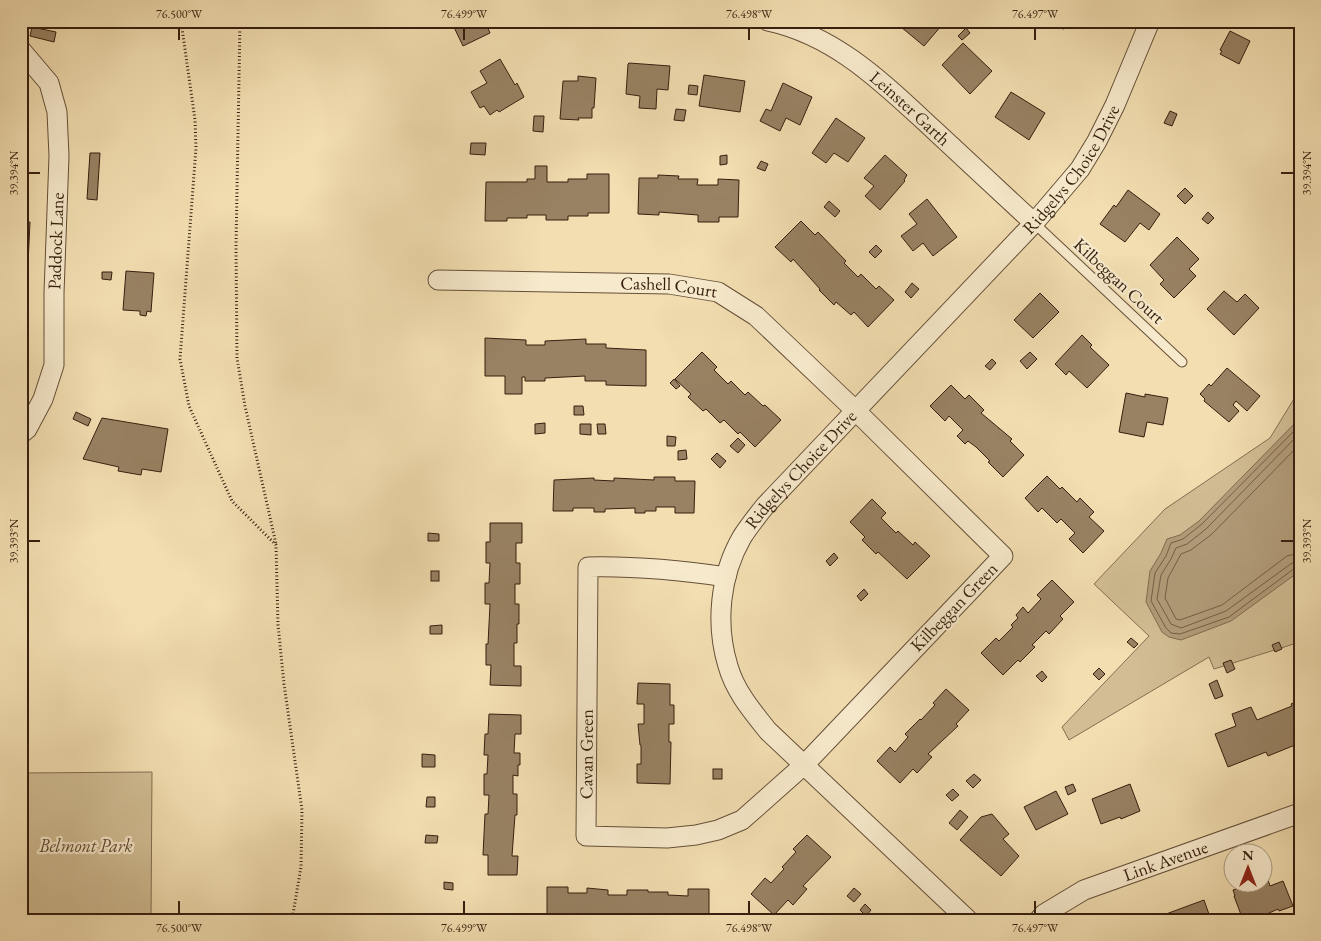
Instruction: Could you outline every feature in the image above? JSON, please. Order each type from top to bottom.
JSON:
[{"type":"street","name":"Leinster Garth","points":[[768,21],[784,25],[816,38],[844,53],[878,78],[1034,223]]},
{"type":"street","name":"Ridgelys Choice Drive","points":[[968,920],[768,731],[749,708],[728,666],[722,633],[721,609],[726,577],[732,557],[751,523],[765,506],[1034,223],[1080,170],[1097,141],[1150,21]]},
{"type":"street","name":"Paddock Lane","points":[[21,50],[50,83],[57,112],[59,156],[54,293],[54,365],[43,399],[27,428],[21,434]]},
{"type":"street","name":"Cashell Court","points":[[438,280],[669,284],[718,292],[756,316],[856,410]]},
{"type":"street","name":"Kilbeggan Green","points":[[804,765],[1003,556],[856,410]]},
{"type":"street","name":"Cavan Green","points":[[726,577],[674,570],[618,566],[588,567],[586,836],[667,838],[696,835],[718,830],[742,820],[804,765]]},
{"type":"street","name":"Link Avenue","points":[[1039,920],[1044,914],[1084,890],[1300,813]]},
{"type":"lane","name":"Kilbeggan Court","points":[[1034,223],[1182,362]]},
{"type":"path","points":[[181,21],[195,120],[196,148],[180,359],[189,406],[232,501],[276,545]]},
{"type":"path","points":[[240,21],[236,246],[237,358],[245,406],[276,545],[278,625],[284,684],[302,810],[301,867],[292,920]]},
{"type":"green space","points":[[1300,389],[1300,642],[1214,669],[1209,657],[1069,740],[1062,727],[1149,636],[1094,584],[1165,509],[1270,438]]},
{"type":"green space","name":"Belmont Park","points":[[152,772],[151,920],[21,920],[21,773]]},
{"type":"water","points":[[1300,418],[1300,571],[1231,621],[1181,640],[1169,637],[1162,632],[1146,602],[1150,571],[1167,539],[1180,535],[1199,521]]},
{"type":"building","points":[[451,21],[485,21],[490,33],[463,46]]},
{"type":"building","points":[[905,21],[938,21],[942,25],[924,46],[901,27]]},
{"type":"building","points":[[1046,21],[1066,21],[1064,29],[1045,24]]},
{"type":"building","points":[[32,27],[56,32],[54,42],[30,36]]},
{"type":"building","points":[[966,28],[970,33],[962,40],[958,36]]},
{"type":"building","points":[[1230,31],[1250,41],[1239,64],[1220,54],[1222,51],[1220,50]]},
{"type":"building","points":[[963,43],[992,71],[970,94],[942,65]]},
{"type":"building","points":[[500,59],[515,85],[517,83],[524,97],[499,112],[497,110],[490,115],[484,106],[480,108],[471,92],[487,83],[480,71]]},
{"type":"building","points":[[629,63],[670,66],[668,90],[657,89],[656,109],[639,108],[640,96],[626,94]]},
{"type":"building","points":[[704,75],[745,81],[740,112],[699,106]]},
{"type":"building","points":[[578,76],[596,78],[592,118],[578,118],[579,120],[560,119],[563,81],[578,81]]},
{"type":"building","points":[[783,83],[812,97],[800,125],[786,118],[780,131],[760,121],[766,109],[771,111]]},
{"type":"building","points":[[689,85],[698,86],[697,95],[688,94]]},
{"type":"building","points":[[1011,92],[1045,113],[1029,140],[995,117]]},
{"type":"building","points":[[676,109],[686,110],[684,121],[674,120]]},
{"type":"building","points":[[1170,111],[1177,114],[1172,126],[1164,123]]},
{"type":"building","points":[[534,116],[544,116],[543,132],[533,131]]},
{"type":"building","points":[[836,118],[865,138],[848,162],[834,153],[826,163],[812,153]]},
{"type":"building","points":[[471,143],[486,143],[485,155],[470,154]]},
{"type":"building","points":[[90,153],[100,153],[97,200],[87,199]]},
{"type":"building","points":[[727,155],[727,164],[720,165],[720,156]]},
{"type":"building","points":[[885,155],[907,175],[905,181],[880,210],[865,196],[874,186],[864,178]]},
{"type":"building","points":[[761,161],[768,164],[765,171],[757,168]]},
{"type":"building","points":[[535,166],[547,166],[547,182],[568,182],[568,179],[587,179],[587,174],[609,174],[609,213],[588,213],[588,216],[568,216],[568,220],[546,220],[546,215],[527,215],[527,218],[507,218],[507,221],[485,221],[486,182],[527,182],[527,179],[535,179]]},
{"type":"building","points":[[658,175],[679,176],[678,179],[698,179],[697,185],[718,185],[718,179],[739,180],[738,217],[719,217],[719,222],[698,222],[698,215],[659,212],[659,215],[638,214],[639,178],[658,178]]},
{"type":"building","points":[[1185,188],[1193,196],[1185,204],[1177,196]]},
{"type":"building","points":[[1128,190],[1160,214],[1149,230],[1140,223],[1125,242],[1100,224],[1114,205],[1116,207]]},
{"type":"building","points":[[927,199],[957,237],[933,256],[923,243],[913,251],[901,236],[917,224],[909,214]]},
{"type":"building","points":[[829,201],[840,211],[835,217],[824,207]]},
{"type":"building","points":[[1208,212],[1214,218],[1208,224],[1202,219]]},
{"type":"building","points":[[21,221],[30,222],[28,264],[21,263]]},
{"type":"building","points":[[801,221],[815,235],[818,232],[846,261],[844,263],[858,277],[861,274],[876,289],[879,286],[894,300],[868,327],[854,312],[851,315],[836,302],[834,305],[793,259],[791,262],[775,247]]},
{"type":"building","points":[[1177,237],[1199,259],[1189,269],[1196,276],[1174,298],[1160,284],[1164,280],[1150,265]]},
{"type":"building","points":[[876,245],[882,251],[875,258],[869,252]]},
{"type":"building","points":[[126,271],[154,273],[151,312],[147,311],[146,316],[140,315],[140,311],[123,310]]},
{"type":"building","points":[[102,272],[112,272],[111,280],[102,279]]},
{"type":"building","points":[[912,283],[919,289],[911,298],[905,292]]},
{"type":"building","points":[[1224,291],[1237,302],[1245,294],[1259,308],[1234,335],[1207,309]]},
{"type":"building","points":[[1040,293],[1059,312],[1033,338],[1014,320]]},
{"type":"building","points":[[1082,335],[1092,345],[1090,347],[1109,365],[1087,388],[1069,371],[1066,375],[1055,364]]},
{"type":"building","points":[[485,338],[526,340],[526,345],[545,345],[545,341],[586,339],[586,344],[606,344],[606,348],[646,350],[646,386],[606,385],[606,381],[585,381],[585,376],[545,378],[545,381],[525,381],[525,377],[522,377],[522,394],[505,394],[505,376],[485,376]]},
{"type":"building","points":[[702,352],[717,367],[714,370],[728,384],[731,381],[745,395],[748,392],[781,420],[755,447],[724,420],[720,423],[706,409],[703,411],[688,397],[691,394],[675,379]]},
{"type":"building","points":[[1030,352],[1037,359],[1027,369],[1020,361]]},
{"type":"building","points":[[992,359],[996,363],[990,370],[985,366]]},
{"type":"building","points":[[1227,368],[1260,396],[1247,411],[1236,401],[1233,405],[1239,411],[1229,422],[1204,401],[1205,399],[1200,394],[1209,384],[1211,386]]},
{"type":"building","points":[[674,379],[680,386],[676,389],[670,383]]},
{"type":"building","points":[[951,385],[965,399],[969,395],[984,410],[981,413],[1012,439],[1010,441],[1024,455],[1003,477],[976,447],[968,441],[965,444],[957,436],[963,430],[949,416],[945,421],[930,406]]},
{"type":"building","points":[[1126,393],[1145,397],[1145,394],[1168,398],[1163,425],[1147,422],[1144,437],[1119,432]]},
{"type":"building","points":[[574,406],[583,406],[584,415],[574,415]]},
{"type":"building","points":[[76,412],[91,419],[88,426],[73,419]]},
{"type":"building","points":[[102,418],[168,429],[161,472],[142,469],[141,475],[118,471],[119,467],[83,459]]},
{"type":"building","points":[[545,423],[545,433],[535,434],[535,424]]},
{"type":"building","points":[[580,424],[591,424],[591,435],[580,434]]},
{"type":"building","points":[[597,424],[605,424],[606,434],[598,434]]},
{"type":"building","points":[[667,436],[676,437],[675,446],[667,446]]},
{"type":"building","points":[[738,438],[745,445],[738,453],[730,446]]},
{"type":"building","points":[[686,450],[687,459],[678,460],[678,451]]},
{"type":"building","points":[[717,453],[726,461],[720,468],[711,459]]},
{"type":"building","points":[[1047,476],[1060,489],[1062,487],[1077,502],[1080,498],[1094,512],[1089,517],[1104,531],[1083,553],[1069,539],[1075,533],[1061,519],[1057,523],[1042,508],[1038,512],[1025,498]]},
{"type":"building","points":[[654,477],[675,477],[675,481],[695,481],[694,513],[675,513],[675,507],[656,507],[656,511],[645,511],[645,513],[635,513],[635,508],[605,509],[605,512],[594,512],[594,508],[573,508],[573,511],[553,511],[554,480],[594,478],[594,480],[614,481],[614,478],[654,480]]},
{"type":"building","points":[[872,499],[886,513],[881,518],[896,533],[898,531],[913,545],[915,542],[930,556],[907,579],[862,540],[865,537],[850,522]]},
{"type":"building","points":[[490,523],[522,523],[522,543],[516,543],[516,563],[520,563],[520,584],[515,584],[515,604],[519,604],[519,624],[517,624],[517,643],[514,643],[514,666],[521,666],[521,686],[490,685],[491,665],[486,665],[490,604],[485,604],[485,583],[489,583],[490,563],[486,563],[486,542],[490,542]]},
{"type":"building","points":[[428,533],[439,534],[439,541],[428,541]]},
{"type":"building","points":[[834,553],[838,558],[830,566],[826,561]]},
{"type":"building","points":[[431,571],[439,571],[439,581],[431,581]]},
{"type":"building","points":[[1052,580],[1074,602],[1060,616],[1063,619],[1049,634],[1046,631],[1032,645],[1035,647],[1003,675],[981,653],[996,638],[999,641],[1013,627],[1011,625],[1018,618],[1016,615],[1023,607],[1028,613],[1041,599],[1037,595]]},
{"type":"building","points":[[864,589],[868,594],[861,601],[857,596]]},
{"type":"building","points":[[442,625],[442,634],[430,634],[430,626]]},
{"type":"building","points":[[1131,638],[1138,644],[1134,648],[1127,642]]},
{"type":"building","points":[[1279,642],[1282,649],[1275,652],[1272,645]]},
{"type":"building","points":[[1231,660],[1235,669],[1227,673],[1223,663]]},
{"type":"building","points":[[1099,668],[1105,674],[1099,680],[1093,674]]},
{"type":"building","points":[[1042,671],[1047,677],[1042,682],[1036,676]]},
{"type":"building","points":[[1217,680],[1223,696],[1215,699],[1209,684]]},
{"type":"building","points":[[638,683],[670,684],[670,705],[674,705],[674,724],[669,724],[669,742],[671,742],[670,784],[637,783],[637,764],[641,764],[638,724],[644,724],[644,704],[637,704]]},
{"type":"building","points":[[946,689],[969,710],[956,724],[958,726],[928,754],[932,757],[917,773],[913,769],[900,783],[877,761],[890,747],[895,752],[908,737],[905,734],[935,705],[933,703]]},
{"type":"building","points":[[1300,700],[1300,743],[1268,756],[1266,752],[1228,767],[1215,734],[1236,726],[1232,714],[1251,707],[1257,720],[1292,706],[1291,704]]},
{"type":"building","points":[[489,714],[521,715],[521,734],[515,734],[514,753],[520,753],[520,765],[518,765],[518,776],[513,775],[513,794],[517,794],[517,815],[515,815],[512,856],[518,856],[517,875],[488,875],[488,855],[483,855],[485,814],[488,814],[489,795],[484,795],[484,774],[487,774],[488,755],[484,755],[485,734],[488,734]]},
{"type":"building","points":[[422,754],[435,755],[435,767],[422,767]]},
{"type":"building","points":[[713,769],[722,769],[722,779],[713,779]]},
{"type":"building","points":[[974,774],[981,780],[973,788],[966,781]]},
{"type":"building","points":[[1073,784],[1076,791],[1068,795],[1065,787]]},
{"type":"building","points":[[1130,784],[1140,811],[1121,819],[1120,817],[1101,824],[1092,799]]},
{"type":"building","points":[[953,789],[959,795],[952,801],[946,795]]},
{"type":"building","points":[[1056,791],[1068,814],[1036,830],[1024,807]]},
{"type":"building","points":[[427,797],[435,797],[435,807],[426,807]]},
{"type":"building","points":[[960,810],[968,817],[957,830],[949,823]]},
{"type":"building","points":[[992,814],[1009,834],[1003,839],[1019,856],[1001,876],[960,840],[981,817]]},
{"type":"building","points":[[426,835],[438,836],[437,843],[425,843]]},
{"type":"building","points":[[807,835],[831,857],[803,886],[807,889],[793,905],[788,900],[774,915],[751,894],[765,878],[771,883],[796,852],[793,849]]},
{"type":"building","points":[[1283,881],[1293,906],[1279,911],[1278,909],[1258,918],[1259,920],[1243,920],[1234,894],[1274,894],[1274,884]]},
{"type":"building","points":[[444,882],[453,883],[453,890],[444,889]]},
{"type":"building","points":[[547,887],[568,887],[568,893],[587,893],[587,888],[608,890],[608,895],[627,895],[627,890],[648,890],[648,892],[668,892],[668,895],[688,896],[688,889],[709,889],[709,920],[547,919]]},
{"type":"building","points":[[854,888],[861,894],[854,902],[847,896]]},
{"type":"building","points":[[1204,900],[1211,920],[1168,920],[1166,914]]},
{"type":"building","points":[[865,904],[871,910],[866,916],[860,910]]}]
